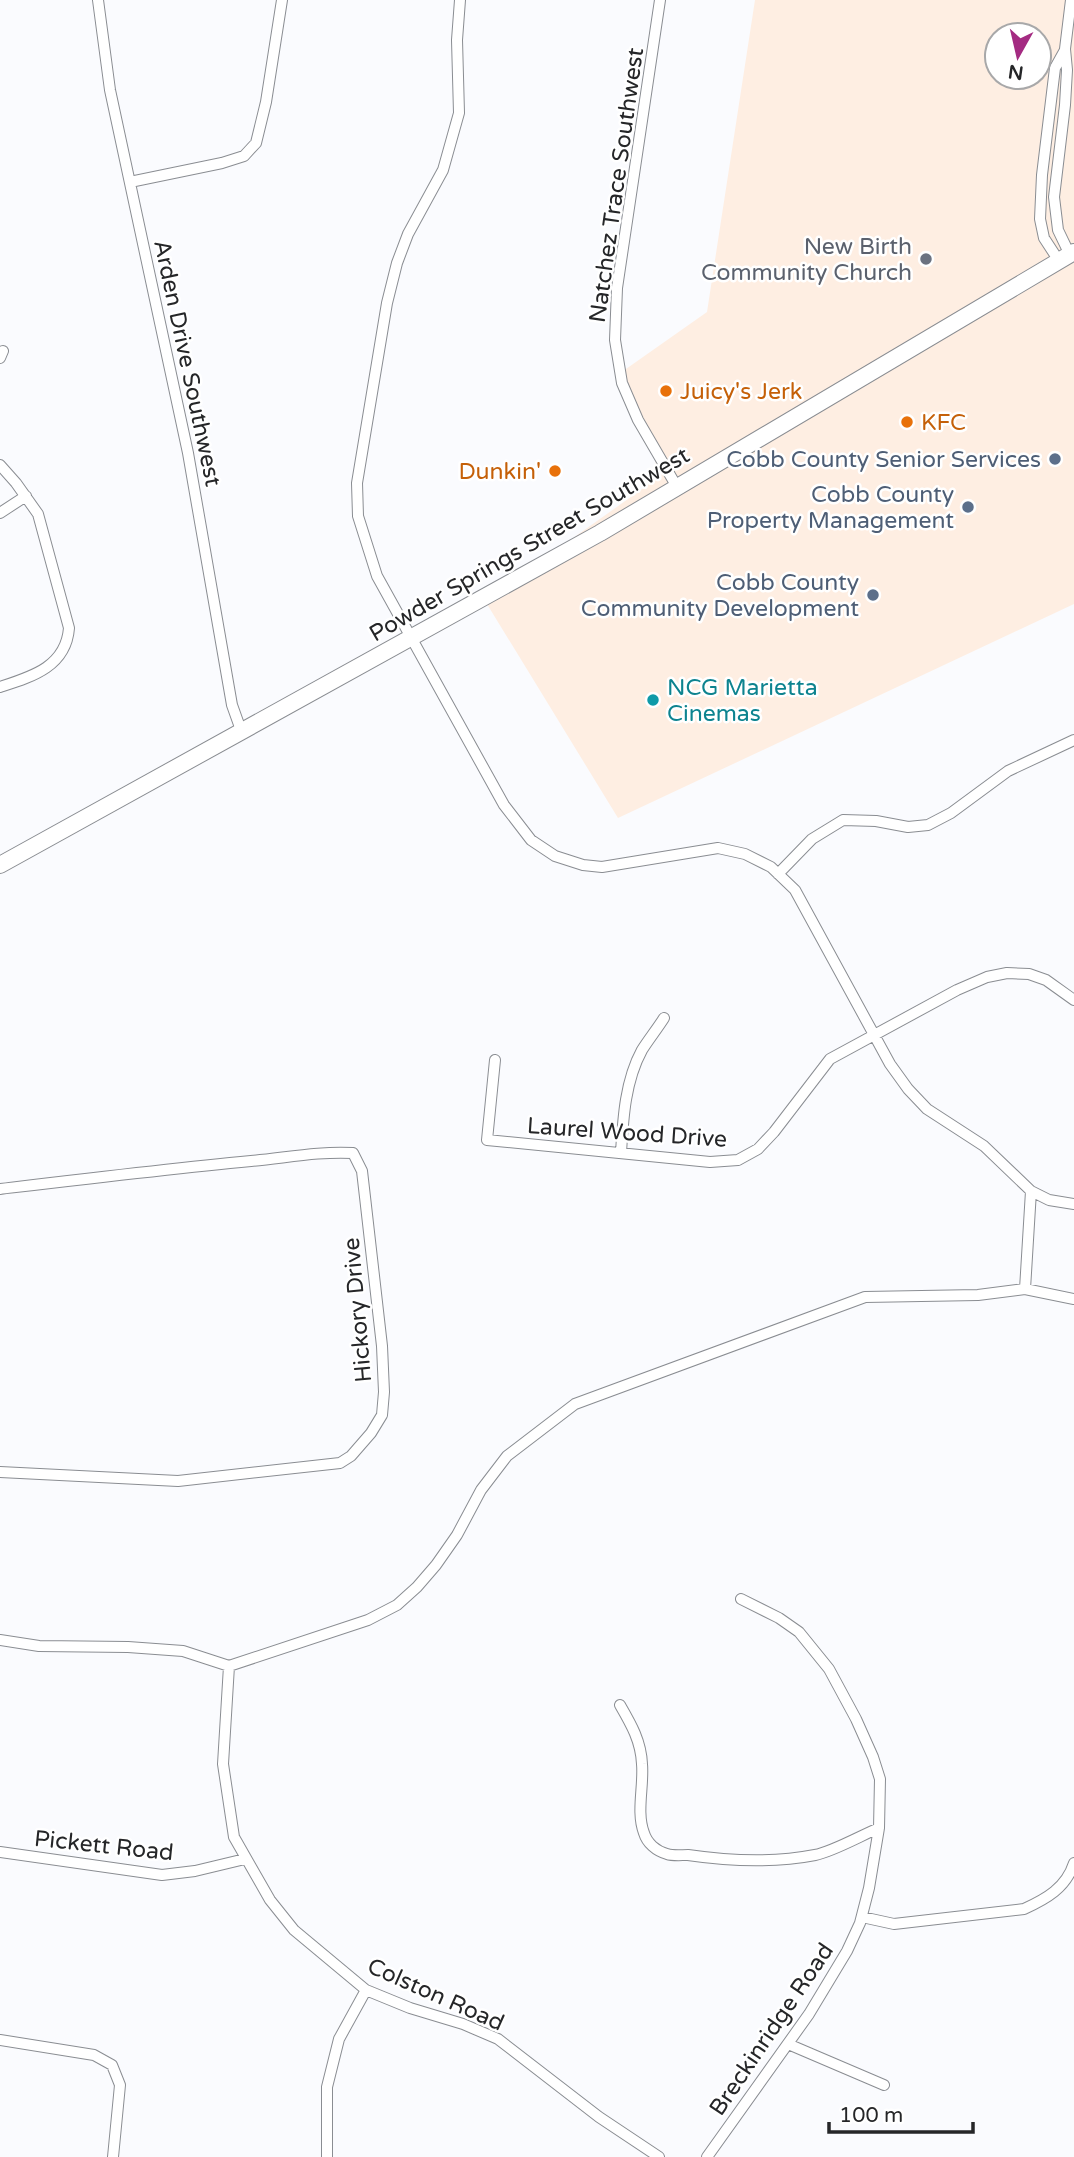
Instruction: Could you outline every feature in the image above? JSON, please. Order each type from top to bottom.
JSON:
[{"type":"main road","name":"Powder Springs Street Southwest","points":[[0,865],[600,533],[1068,256]]},
{"type":"street","name":"Arden Drive Southwest","points":[[98,0],[110,90],[188,453],[232,705],[242,733]]},
{"type":"street","points":[[130,182],[222,163],[244,156],[256,143],[266,102],[282,0]]},
{"type":"street","points":[[460,0],[457,40],[459,113],[443,170],[424,200],[397,263],[387,303],[357,484],[358,516],[371,561],[504,805],[531,840],[555,856],[583,865],[602,867],[718,848],[745,854],[771,867],[795,890],[890,1063],[908,1089],[928,1109],[984,1146],[1031,1191],[1049,1200],[1074,1203]]},
{"type":"street","name":"Natchez Trace Southwest","points":[[660,0],[617,288],[615,340],[622,383],[638,420],[677,487]]},
{"type":"street","points":[[1068,256],[1058,230],[1055,197],[1066,89],[1065,50],[1071,0]]},
{"type":"street","points":[[1065,50],[1055,68],[1039,200],[1041,228],[1047,244],[1068,256]]},
{"type":"street","points":[[0,465],[26,496],[42,526],[68,620],[65,646],[54,663],[41,672],[0,687]]},
{"type":"street","points":[[0,513],[26,496]]},
{"type":"street","points":[[778,874],[812,839],[843,820],[876,821],[908,827],[928,824],[951,813],[1008,771],[1074,740]]},
{"type":"street","name":"Laurel Wood Drive","points":[[495,1060],[487,1140],[710,1162],[738,1160],[758,1149],[775,1132],[830,1059],[957,990],[987,977],[1007,973],[1029,974],[1046,980],[1074,1000]]},
{"type":"street","points":[[621,1153],[624,1110],[631,1083],[641,1052],[664,1018]]},
{"type":"street","name":"Hickory Drive","points":[[0,1189],[321,1153],[353,1153],[362,1171],[382,1346],[384,1392],[382,1415],[358,1448],[340,1463],[178,1481],[0,1472]]},
{"type":"street","points":[[1026,1289],[1031,1191]]},
{"type":"street","points":[[0,1640],[39,1646],[183,1651],[229,1666],[368,1620],[397,1605],[436,1565],[457,1535],[481,1490],[507,1456],[575,1405],[865,1297],[978,1295],[1026,1289],[1074,1299]]},
{"type":"street","name":"Breckinridge Road","points":[[707,2157],[809,2014],[847,1951],[862,1917],[879,1828],[880,1779],[856,1719],[829,1669],[799,1632],[779,1618],[741,1599]]},
{"type":"street","name":"Colston Road","points":[[229,1666],[223,1764],[234,1837],[270,1900],[294,1930],[366,1990],[498,2039],[598,2117],[659,2157]]},
{"type":"street","points":[[620,1705],[632,1724],[640,1745],[641,1815],[644,1833],[651,1845],[659,1850],[668,1854],[709,1858],[780,1860],[819,1854],[879,1828]]},
{"type":"street","name":"Pickett Road","points":[[0,1852],[162,1875],[195,1871],[245,1859]]},
{"type":"street","points":[[862,1917],[894,1924],[1024,1909],[1043,1900],[1066,1882],[1074,1863]]},
{"type":"street","points":[[327,2157],[327,2087],[339,2039],[366,1990]]},
{"type":"street","points":[[0,2040],[94,2054],[112,2066],[120,2085],[113,2157]]},
{"type":"street","points":[[788,2044],[884,2085]]},
{"type":"shaded area","points":[[755,0],[1074,0],[1074,604],[618,818],[479,591],[566,543],[659,477],[654,456],[616,376],[707,312]]},
{"type":"place","name":"New Birth Community Church","points":[[926,259]]},
{"type":"place","name":"Juicy's Jerk","points":[[666,391]]},
{"type":"place","name":"KFC","points":[[907,422]]},
{"type":"place","name":"Cobb County Senior Services","points":[[1055,459]]},
{"type":"place","name":"Dunkin'","points":[[555,471]]},
{"type":"place","name":"Cobb County Property Management","points":[[968,507]]},
{"type":"place","name":"Cobb County Community Development","points":[[873,595]]},
{"type":"place","name":"NCG Marietta Cinemas","points":[[653,700]]}]
